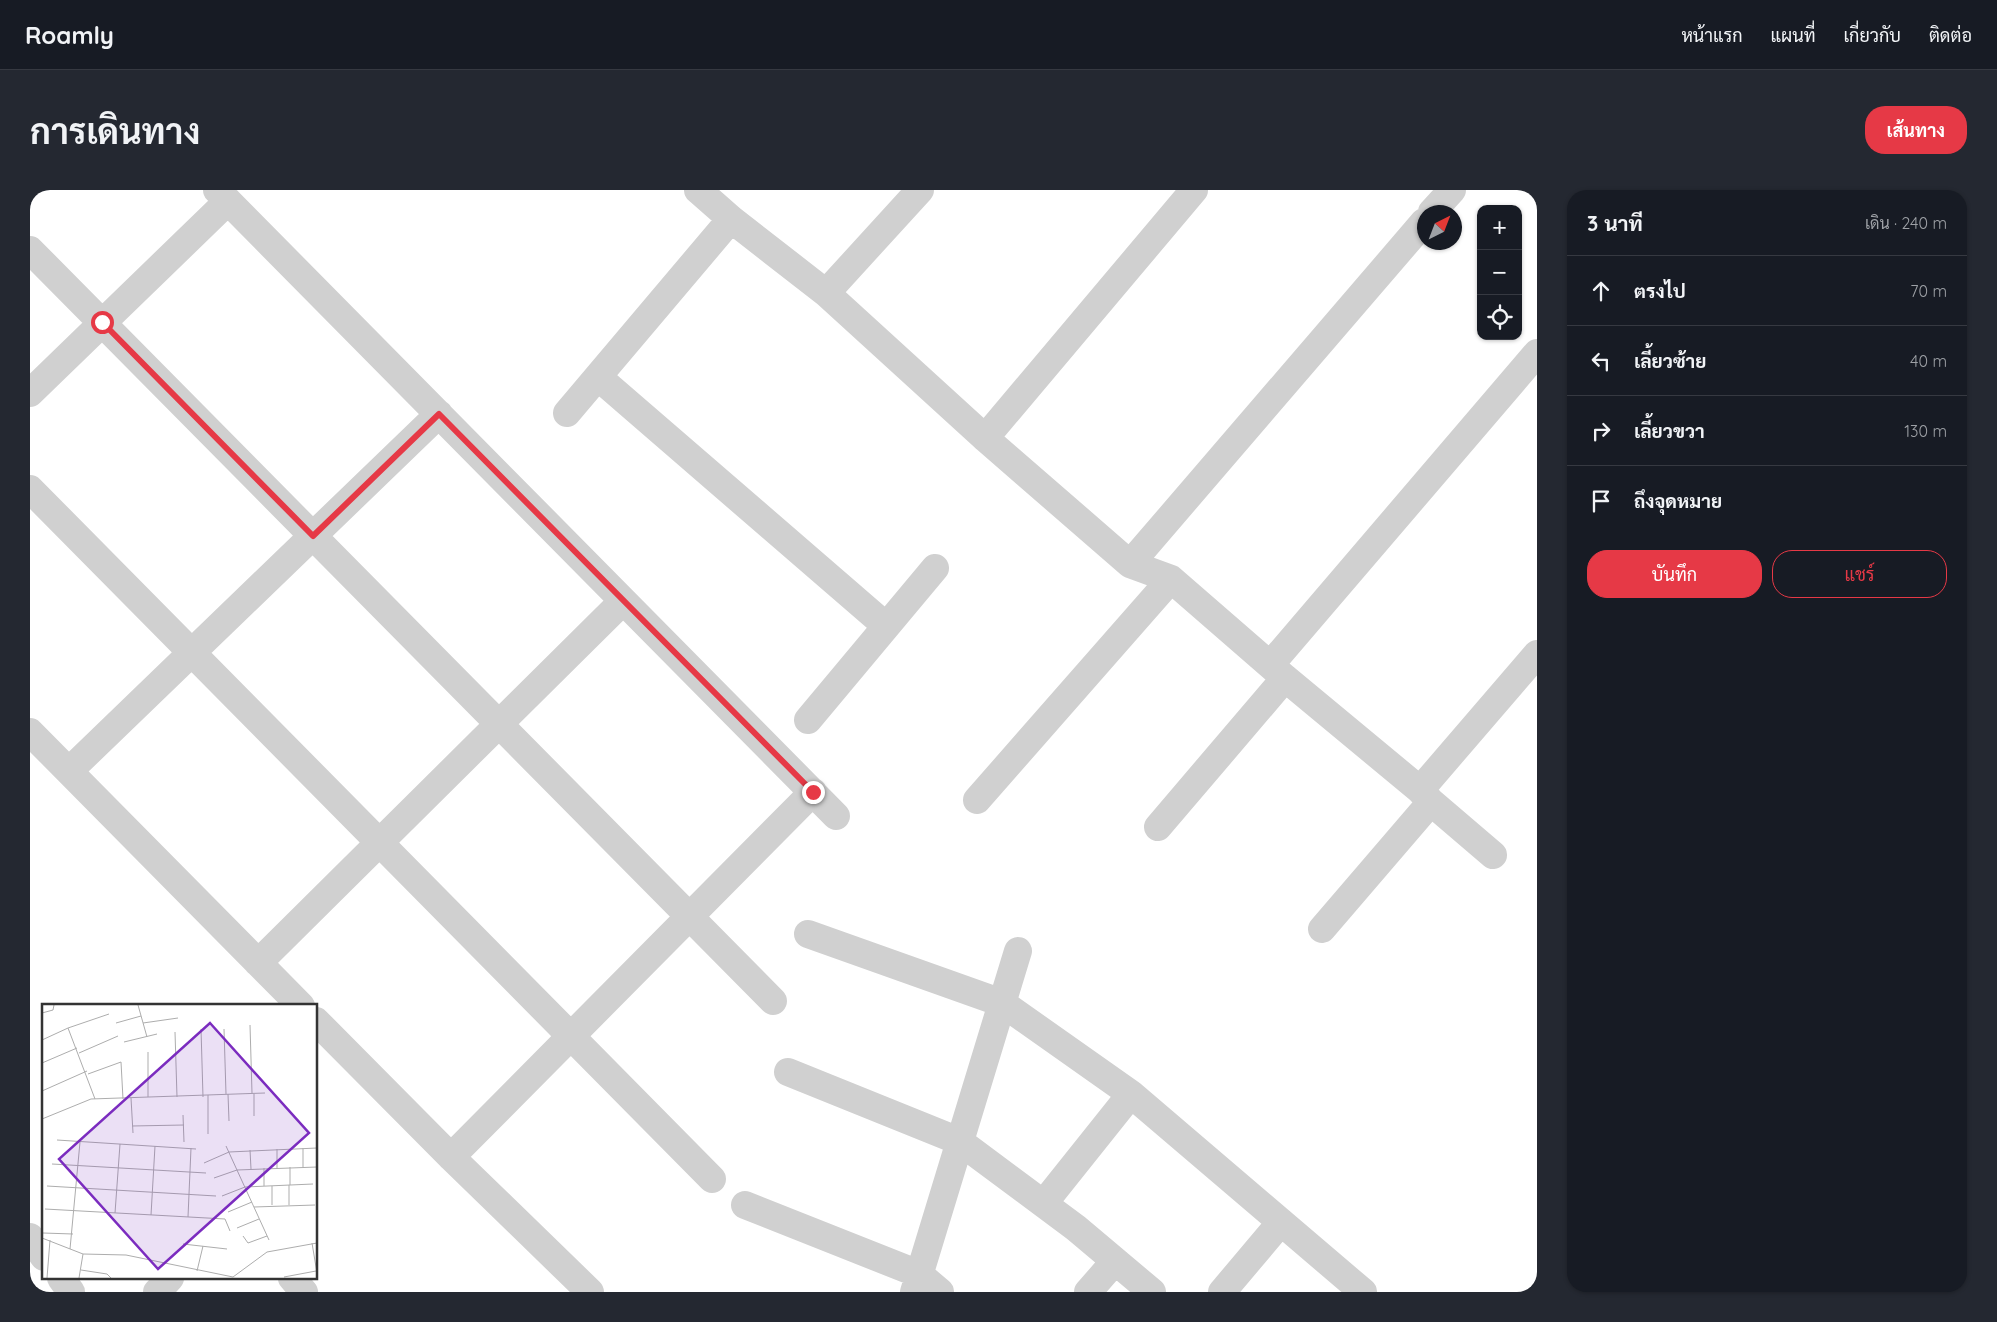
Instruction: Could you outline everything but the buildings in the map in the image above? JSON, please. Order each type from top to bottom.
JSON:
[{"type":"street","points":[[698,190],[826,293],[985,438],[1130,564],[1171,579],[1494,856]]},
{"type":"street","points":[[826,293],[920,190]]},
{"type":"street","points":[[985,438],[1194,190]]},
{"type":"street","points":[[1438,205],[1452,190]]},
{"type":"street","points":[[30,393],[102,322],[222,196],[836,816]]},
{"type":"street","points":[[567,413],[731,218]]},
{"type":"street","points":[[1130,564],[1417,230]]},
{"type":"street","points":[[30,250],[773,1000]]},
{"type":"street","points":[[1158,827],[1278,671],[1537,353]]},
{"type":"street","points":[[598,377],[886,626]]},
{"type":"street","points":[[69,771],[439,414]]},
{"type":"street","points":[[30,489],[712,1179]]},
{"type":"street","points":[[808,720],[935,568]]},
{"type":"street","points":[[977,800],[1171,579]]},
{"type":"street","points":[[258,963],[623,601]]},
{"type":"street","points":[[1322,929],[1537,654]]},
{"type":"street","points":[[30,732],[299,1004]]},
{"type":"street","points":[[450,1157],[813,792]]},
{"type":"street","points":[[808,934],[1002,1003],[1131,1094],[1363,1292]]},
{"type":"street","points":[[916,1283],[1018,951]]},
{"type":"street","points":[[318,1023],[450,1157],[590,1292]]},
{"type":"street","points":[[788,1072],[959,1141],[1044,1203],[1152,1292]]},
{"type":"street","points":[[1044,1203],[1131,1094]]},
{"type":"street","points":[[746,1205],[916,1283],[940,1292]]},
{"type":"street","points":[[1222,1292],[1281,1222]]},
{"type":"street","points":[[30,1237],[42,1254]]},
{"type":"street","points":[[1088,1292],[1115,1260]]},
{"type":"street","points":[[63,1280],[72,1292]]},
{"type":"street","points":[[157,1292],[168,1280]]},
{"type":"street","points":[[294,1280],[304,1292]]},
{"type":"route","points":[[102,322],[313,536],[439,414],[813,792]]}]
